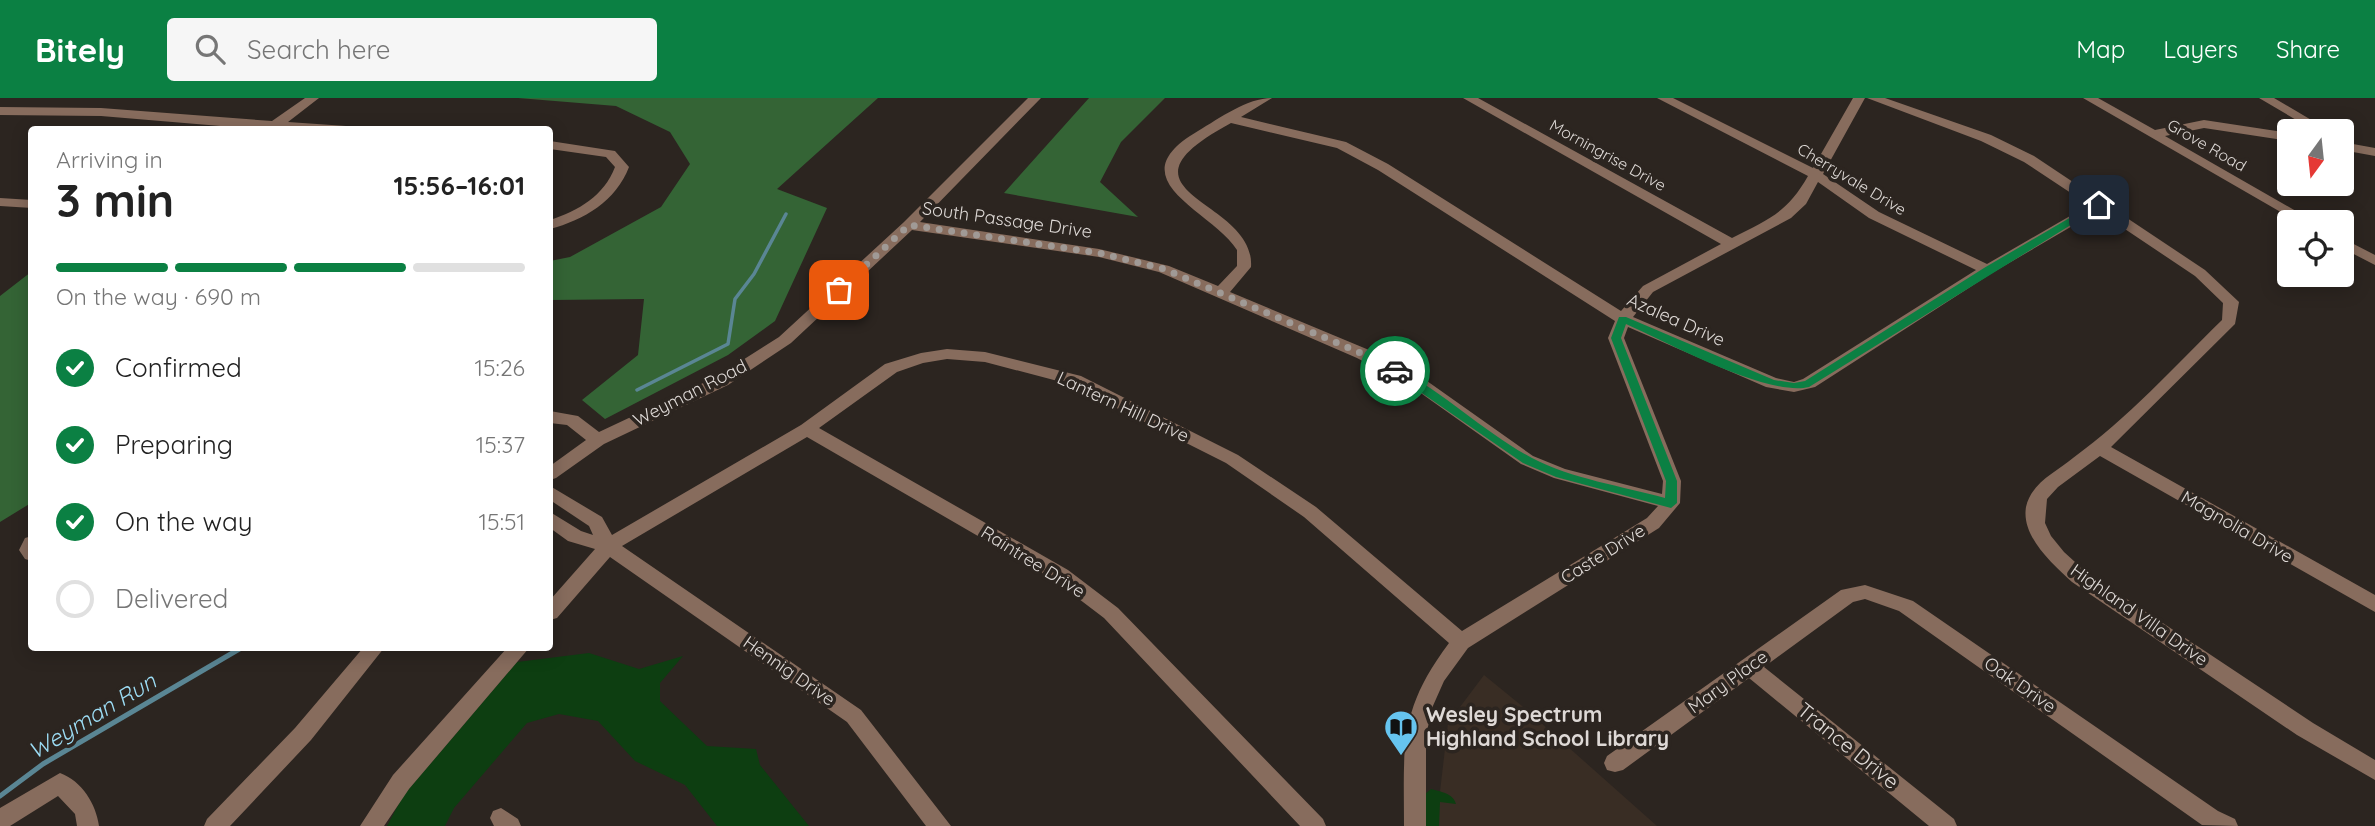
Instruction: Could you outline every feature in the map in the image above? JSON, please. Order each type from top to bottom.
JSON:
[{"type":"street","points":[[274,126],[313,98]]},
{"type":"street","name":"Weyman Road","points":[[553,472],[598,440],[722,381],[785,340],[909,225],[1035,98]]},
{"type":"street","points":[[1221,292],[1244,267],[1245,251],[1235,236],[1183,195],[1172,181],[1172,167],[1184,146],[1266,98]]},
{"type":"street","name":"Morningrise Drive","points":[[1469,98],[1730,243]]},
{"type":"street","name":"Cherryvale Drive","points":[[1663,98],[1815,174],[1874,215],[1987,270]]},
{"type":"street","points":[[1671,503],[1672,481],[1616,338],[1623,319],[1648,289],[1786,215],[1801,201],[1859,98]]},
{"type":"street","name":"Highland Villa Drive","points":[[1873,98],[1986,138],[2029,159],[2221,290],[2231,302],[2230,321],[2101,448],[2048,486],[2039,496],[2034,511],[2037,527],[2050,548],[2079,577],[2305,729],[2375,771]]},
{"type":"street","name":"Grove Road","points":[[2090,98],[2287,210]]},
{"type":"street","points":[[2265,98],[2303,119]]},
{"type":"street","points":[[0,111],[101,112],[262,126]]},
{"type":"street","name":"Azalea Drive","points":[[1232,119],[1341,145],[1383,167],[1623,319],[1772,383],[1794,387],[1809,383],[1987,270],[2099,205]]},
{"type":"street","points":[[2153,134],[2204,124],[2277,135]]},
{"type":"street","points":[[553,145],[610,154],[622,167],[612,187],[589,207],[553,224]]},
{"type":"street","points":[[2354,147],[2375,152]]},
{"type":"street","points":[[0,202],[28,204]]},
{"type":"street","name":"South Passage Drive","points":[[909,225],[1099,253],[1164,269],[1363,354],[1421,385],[1527,460],[1560,474],[1671,503]]},
{"type":"street","points":[[2354,249],[2375,261]]},
{"type":"street","name":"Lantern Hill Drive","points":[[553,610],[608,546],[807,429],[891,368],[921,358],[947,354],[985,357],[1075,380],[1232,459],[1310,512],[1461,642]]},
{"type":"street","points":[[553,417],[572,420],[598,440]]},
{"type":"street","name":"Raintree Drive","points":[[807,429],[1062,575],[1111,613],[1315,826]]},
{"type":"street","name":"Magnolia Drive","points":[[2101,448],[2375,604]]},
{"type":"street","name":"Hennig Drive","points":[[553,494],[596,522],[608,546]]},
{"type":"street","name":"Caste Drive","points":[[1415,826],[1415,736],[1422,708],[1435,677],[1461,642],[1653,523],[1671,503]]},
{"type":"street","name":"Hennig Drive","points":[[553,521],[575,536],[608,546],[854,716],[940,826]]},
{"type":"street","name":"Oak Drive","points":[[1805,624],[1849,596],[1865,592],[1906,606],[2210,818],[2227,826]]},
{"type":"street","name":"Mary Place","points":[[1615,763],[1750,667],[1805,624]]},
{"type":"street","points":[[215,826],[303,734],[372,651]]},
{"type":"street","points":[[372,826],[401,782],[512,656]]},
{"type":"street","name":"Trance Drive","points":[[1750,667],[1946,826]]},
{"type":"street","points":[[0,820],[60,783],[86,810],[88,826]]},
{"type":"shaded area","points":[[1484,675],[1657,826],[1436,826],[1448,723]]},
{"type":"green space","points":[[518,98],[878,98],[777,189],[827,208],[775,321],[728,355],[605,419],[582,400],[638,355],[644,299],[553,300],[553,260],[570,257],[661,207],[690,164],[670,132],[616,106]]},
{"type":"green space","points":[[1089,98],[1165,98],[1121,142],[1100,182],[1138,217],[1004,193]]},
{"type":"green space","points":[[28,274],[28,505],[0,522],[0,296]]},
{"type":"green space","points":[[589,653],[639,669],[683,656],[660,683],[660,701],[707,746],[756,749],[760,765],[809,826],[717,826],[685,785],[635,761],[598,721],[559,714],[527,723],[454,808],[445,826],[387,826],[403,796],[517,662]]},
{"type":"green space","points":[[1431,789],[1449,795],[1456,804],[1440,802],[1439,826],[1426,826],[1425,794]]},
{"type":"waterway","name":"Weyman Run","points":[[637,390],[728,344],[735,299],[754,274],[786,214]]},
{"type":"waterway","name":"Weyman Run","points":[[0,796],[43,764],[236,651]]},
{"type":"way so far","points":[[839,290],[909,225],[1099,253],[1164,269],[1363,354],[1395,371]]},
{"type":"place","name":"Wesley Spectrum Highland School Library","points":[[1401,757]]},
{"type":"route","points":[[1395,371],[1421,385],[1527,460],[1560,474],[1671,503],[1672,481],[1616,338],[1623,319],[1772,383],[1794,387],[1809,383],[1987,270],[2099,205]]}]
